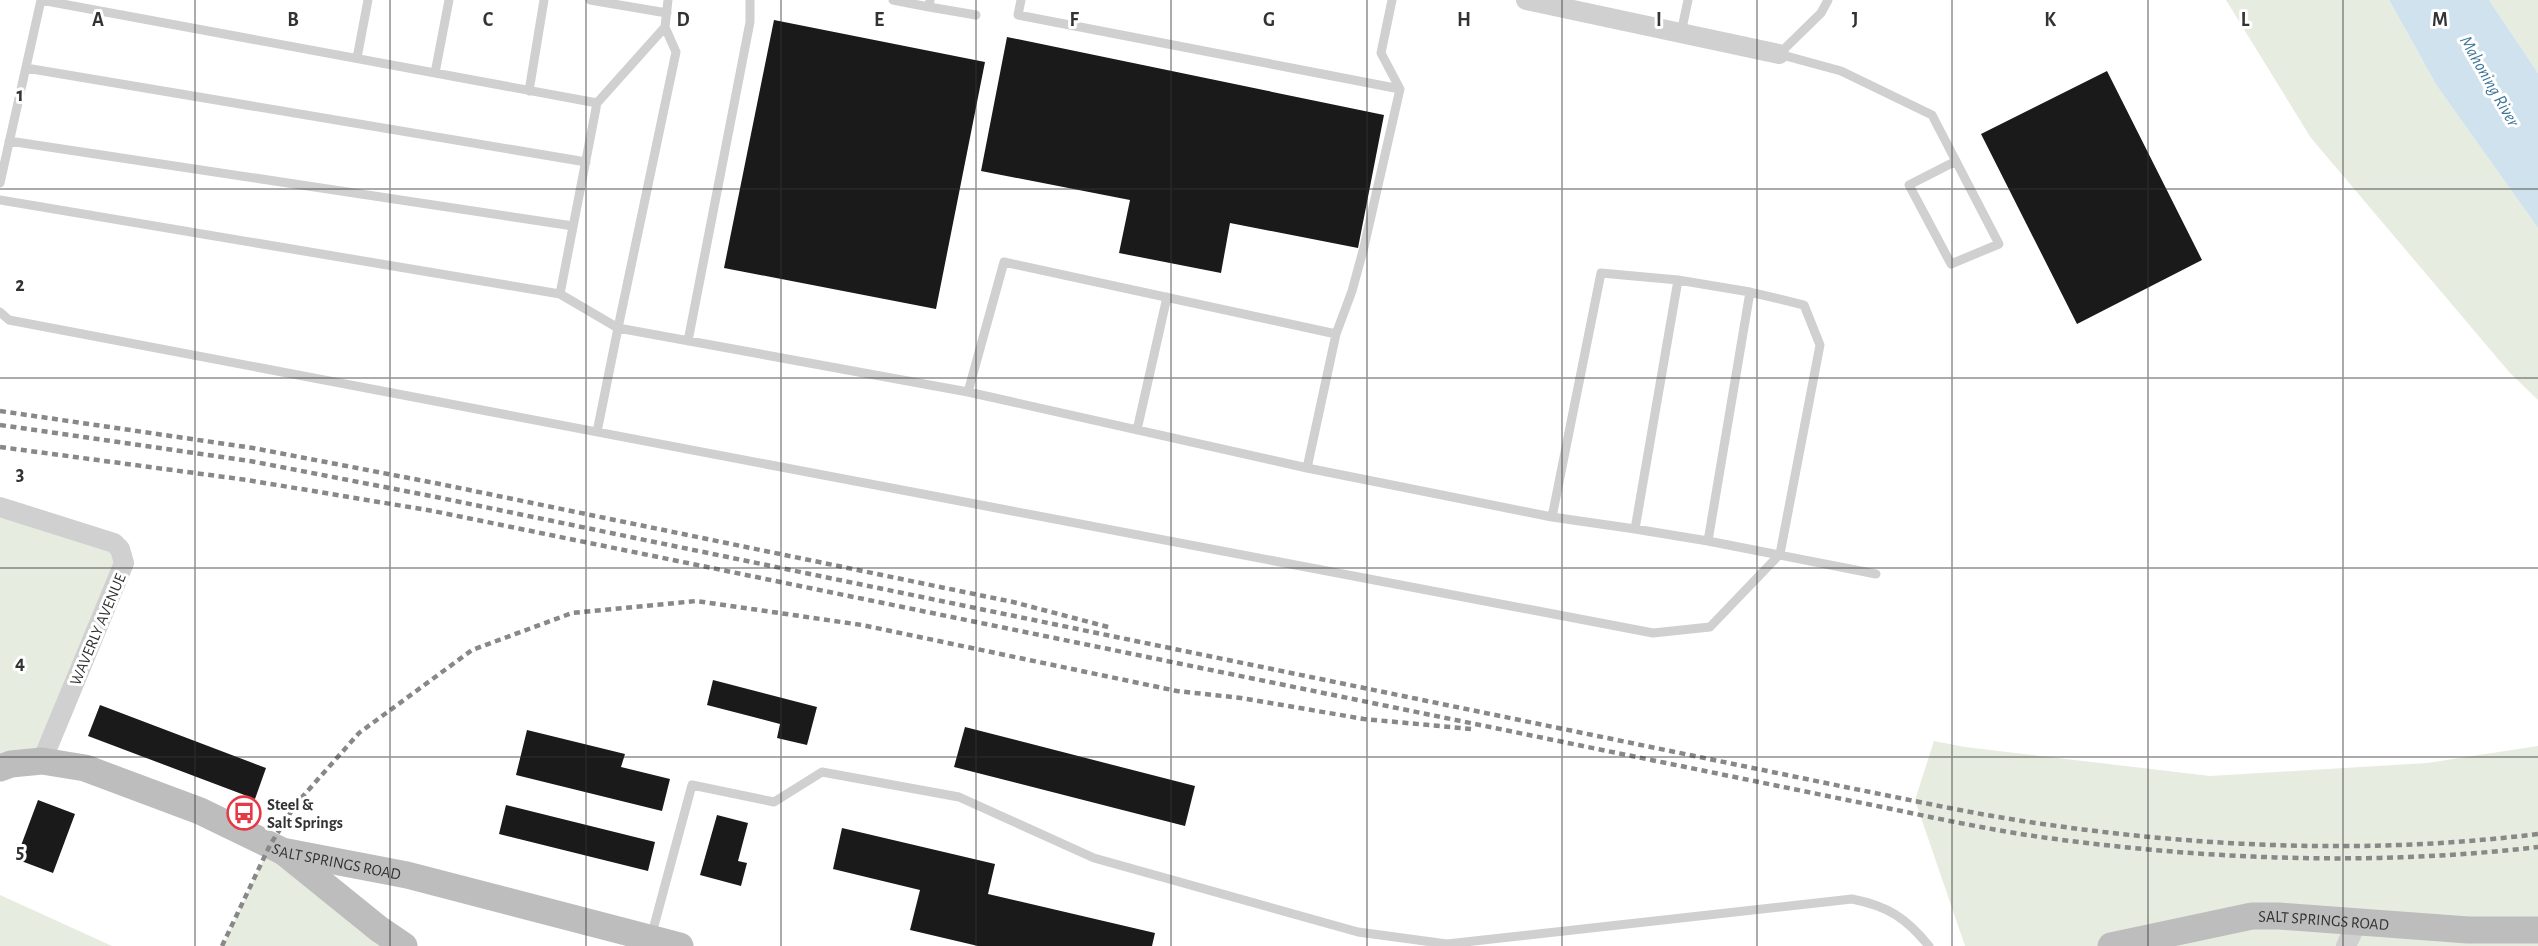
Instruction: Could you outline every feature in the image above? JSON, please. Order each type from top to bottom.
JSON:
[{"type":"street","points":[[1526,0],[1779,54]]},
{"type":"street","name":"WAVERLY AVENUE","points":[[0,507],[99,537],[114,543],[123,556],[124,563],[42,761]]},
{"type":"street","name":"SALT SPRINGS ROAD","points":[[0,768],[11,764],[42,761],[85,768],[200,811],[282,850],[407,875],[680,946]]},
{"type":"street","points":[[282,850],[379,929],[404,946]]},
{"type":"street","name":"SALT SPRINGS ROAD","points":[[2111,946],[2252,916],[2468,930],[2538,930]]},
{"type":"street","points":[[2346,946],[2357,922]]},
{"type":"lane","points":[[0,183],[41,0],[597,103]]},
{"type":"lane","points":[[357,58],[368,0]]},
{"type":"lane","points":[[435,73],[449,0]]},
{"type":"lane","points":[[530,91],[544,0]]},
{"type":"lane","points":[[590,0],[668,13]]},
{"type":"lane","points":[[560,294],[597,103],[665,27],[668,0]]},
{"type":"lane","points":[[688,341],[750,22],[750,0]]},
{"type":"lane","points":[[893,0],[929,4],[976,15]]},
{"type":"lane","points":[[1021,0],[1018,15],[1400,89]]},
{"type":"lane","points":[[1307,468],[1336,334],[1352,291],[1364,248],[1400,89],[1381,53],[1392,0]]},
{"type":"lane","points":[[1681,33],[1688,0]]},
{"type":"lane","points":[[1779,54],[1821,13],[1828,0]]},
{"type":"lane","points":[[597,432],[676,52],[665,27]]},
{"type":"lane","points":[[1779,54],[1841,70],[1932,115],[1956,161],[1999,244],[1951,264],[1909,185],[1956,161]]},
{"type":"lane","points":[[26,68],[586,162]]},
{"type":"lane","points":[[9,141],[573,226]]},
{"type":"lane","points":[[0,200],[560,294],[618,328],[968,392],[1307,468],[1552,517],[1708,541],[1876,574]]},
{"type":"lane","points":[[968,392],[1004,262],[1336,334]]},
{"type":"lane","points":[[0,312],[9,320],[1653,633],[1710,627],[1780,554],[1820,345],[1804,304],[1678,280],[1601,273],[1552,517]]},
{"type":"lane","points":[[1635,529],[1678,280]]},
{"type":"lane","points":[[1708,541],[1750,292]]},
{"type":"lane","points":[[1137,430],[1167,297]]},
{"type":"lane","points":[[651,938],[692,784],[774,802],[822,772],[959,797],[1094,858],[1358,932],[1448,944],[1852,899],[1879,905],[1913,927],[1929,946]]},
{"type":"shaded area","points":[[2226,0],[2389,0],[2437,86],[2538,228],[2538,400],[2510,373],[2311,138]]},
{"type":"shaded area","points":[[2489,0],[2538,0],[2538,73]]},
{"type":"shaded area","points":[[0,507],[120,549],[42,761],[0,768]]},
{"type":"shaded area","points":[[1934,741],[1965,747],[2210,776],[2427,763],[2538,746],[2538,946],[1965,946],[1915,800]]},
{"type":"shaded area","points":[[270,845],[404,946],[223,946]]},
{"type":"shaded area","points":[[0,895],[112,946],[0,946]]},
{"type":"water","name":"Mahoning River","points":[[2389,0],[2489,0],[2538,73],[2538,228],[2437,86]]},
{"type":"building","points":[[774,20],[985,62],[936,309],[724,268]]},
{"type":"building","points":[[1007,37],[1384,115],[1358,248],[1230,223],[1221,273],[1119,253],[1130,200],[981,171]]},
{"type":"building","points":[[2107,71],[2202,260],[2077,324],[1981,134]]},
{"type":"building","points":[[713,680],[817,707],[807,745],[777,738],[780,724],[707,705]]},
{"type":"building","points":[[100,705],[266,768],[255,799],[88,736]]},
{"type":"building","points":[[965,727],[1195,786],[1185,826],[954,767]]},
{"type":"building","points":[[527,730],[625,754],[621,767],[670,779],[662,811],[516,775]]},
{"type":"building","points":[[38,800],[75,814],[53,873],[16,859]]},
{"type":"building","points":[[506,805],[655,842],[648,871],[499,834]]},
{"type":"building","points":[[717,815],[748,823],[738,861],[747,863],[741,886],[700,875]]},
{"type":"building","points":[[842,828],[995,864],[988,894],[1155,933],[1152,946],[978,946],[910,930],[920,890],[833,869]]},
{"type":"railway","points":[[0,411],[253,448],[440,484],[1013,602],[1112,628]]},
{"type":"railway","points":[[0,425],[250,461],[436,497],[1850,788],[2025,821],[2172,839],[2294,846],[2416,844],[2538,834]]},
{"type":"railway","points":[[0,447],[247,480],[433,511],[2023,834],[2170,851],[2293,858],[2416,857],[2538,847]]},
{"type":"railway","points":[[222,946],[270,845],[296,804],[359,733],[472,650],[572,613],[696,601],[862,625],[1177,691],[1241,698],[1364,719],[1471,729]]},
{"type":"place","name":"Steel & Salt Springs","points":[[244,813]]}]
